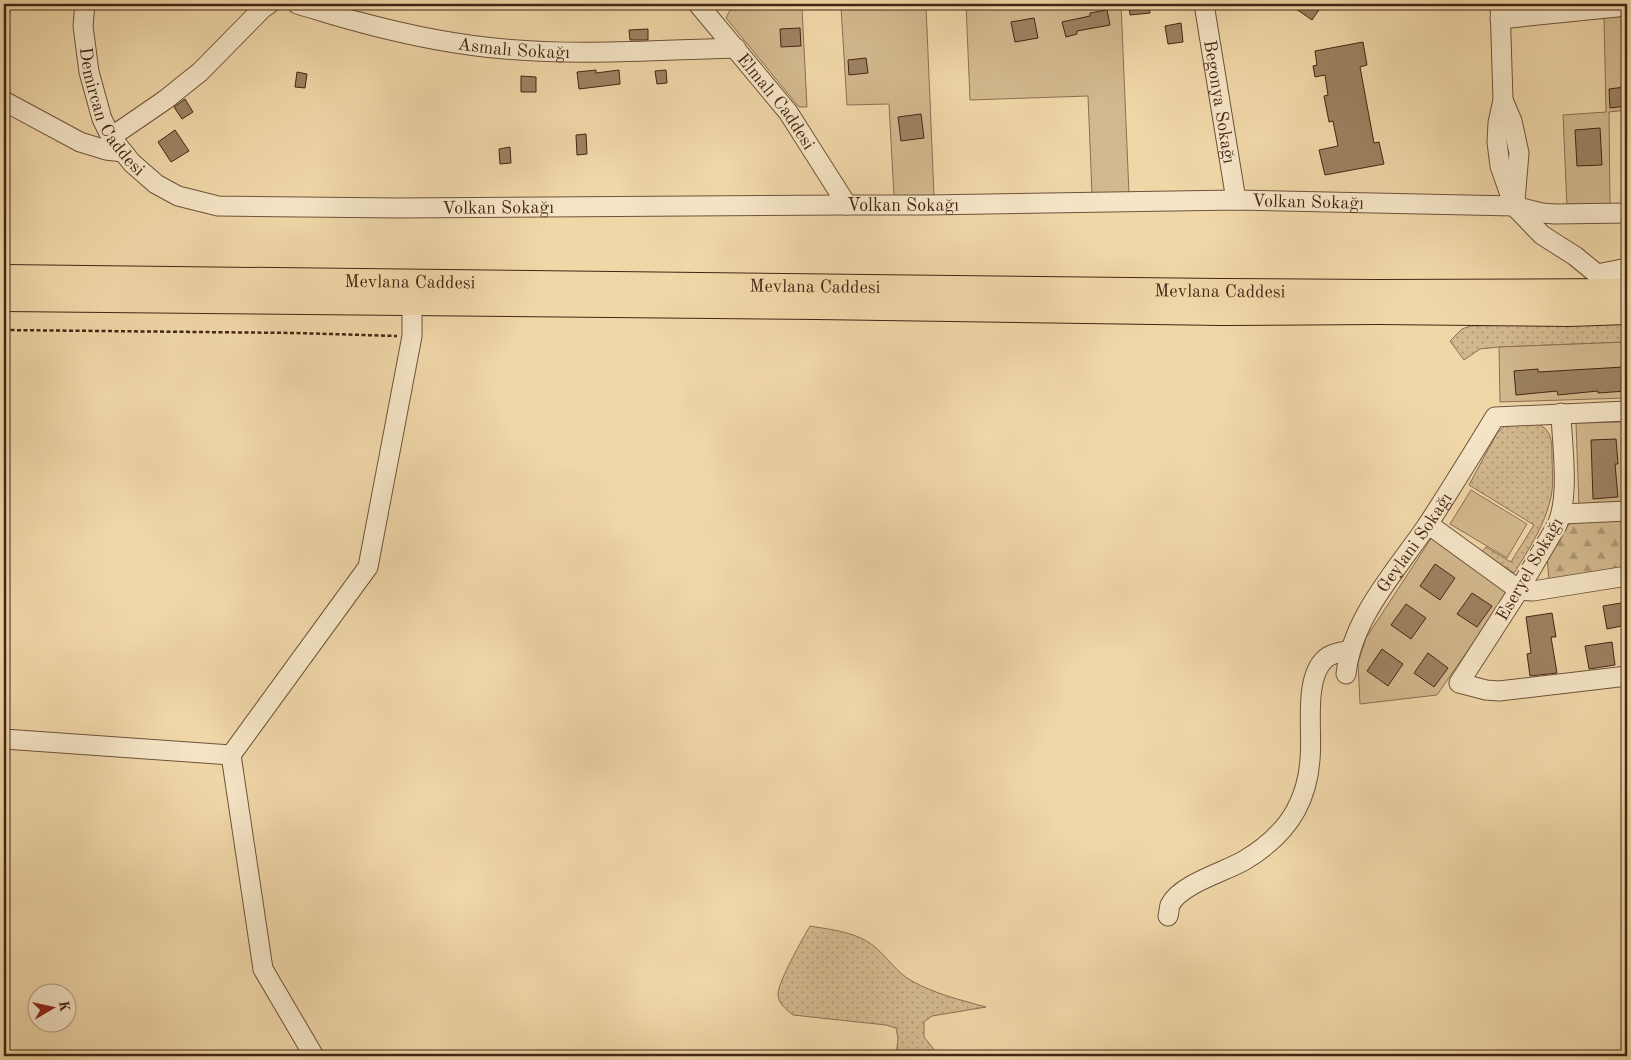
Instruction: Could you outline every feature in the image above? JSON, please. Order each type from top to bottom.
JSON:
[{"type":"main road","name":"Mevlana Caddesi","points":[[4,277],[1212,290],[1611,285]]},
{"type":"main road","name":"Mevlana Caddesi","points":[[4,299],[1222,313],[1569,314],[1627,312]]},
{"type":"street","name":"Demircan Caddesi","points":[[85,4],[83,26],[89,72],[102,119],[111,137],[143,174],[156,184],[178,196]]},
{"type":"street","points":[[111,137],[182,88],[207,66],[269,4]]},
{"type":"street","name":"Asmalı Sokağı","points":[[298,4],[395,31],[428,38],[504,49],[599,52],[736,48]]},
{"type":"street","points":[[698,4],[712,4]]},
{"type":"street","name":"Elmalı Caddesi","points":[[698,4],[788,112],[847,204]]},
{"type":"street","name":"Begonya Sokağı","points":[[1204,4],[1236,200]]},
{"type":"street","points":[[1627,6],[1500,11],[1503,100],[1512,122],[1519,153],[1514,206],[1542,235],[1575,256],[1611,285],[1627,268]]},
{"type":"street","points":[[4,101],[80,142],[106,150],[123,152]]},
{"type":"street","name":"Volkan Sokağı","points":[[178,196],[218,206],[234,207],[408,208],[847,204],[927,206],[1236,200],[1514,206],[1555,214],[1627,213]]},
{"type":"street","points":[[314,1056],[263,969],[231,755],[368,567],[412,336],[412,304]]},
{"type":"street","points":[[1561,414],[1627,411]]},
{"type":"street","name":"Geylani Sokağı","points":[[1346,674],[1353,641],[1367,612],[1428,524],[1496,417],[1561,414]]},
{"type":"street","name":"Eseryel Sokağı","points":[[1561,414],[1564,493],[1562,514],[1519,590],[1459,683],[1486,690],[1499,691],[1627,676]]},
{"type":"street","points":[[1562,514],[1627,511]]},
{"type":"street","points":[[1428,524],[1519,590],[1533,591],[1627,576]]},
{"type":"street","points":[[1168,916],[1170,905],[1190,885],[1243,861],[1273,839],[1288,824],[1300,800],[1310,761],[1311,701],[1319,666],[1326,658],[1350,650]]},
{"type":"street","points":[[4,739],[231,755]]},
{"type":"path","points":[[4,330],[412,336]]},
{"type":"green space","points":[[966,4],[1121,4],[1129,194],[1092,194],[1088,96],[970,100]]},
{"type":"green space","points":[[926,5],[934,196],[894,197],[889,104],[847,105],[841,7]]},
{"type":"green space","points":[[802,8],[807,107],[799,107],[726,18],[730,10]]},
{"type":"green space","points":[[1627,15],[1627,110],[1609,112],[1610,206],[1567,207],[1563,115],[1606,112],[1604,17]]},
{"type":"green space","points":[[1627,323],[1627,342],[1480,349],[1464,360],[1450,341],[1462,329],[1470,326]]},
{"type":"green space","points":[[1627,342],[1627,398],[1500,402],[1499,347]]},
{"type":"green space","points":[[1627,422],[1627,504],[1579,507],[1576,423]]},
{"type":"green space","points":[[1517,423],[1537,424],[1548,432],[1552,443],[1553,481],[1551,497],[1545,517],[1514,573],[1482,552],[1486,547],[1511,562],[1534,525],[1469,485],[1497,433],[1505,426]]},
{"type":"green space","points":[[1471,490],[1527,524],[1507,558],[1450,524]]},
{"type":"green space","points":[[1627,518],[1627,568],[1549,580],[1547,556],[1571,521]]},
{"type":"green space","points":[[1432,537],[1509,591],[1437,695],[1360,704],[1358,663],[1366,638]]},
{"type":"green space","points":[[810,926],[844,932],[860,938],[875,947],[902,974],[921,986],[986,1007],[932,1016],[924,1022],[924,1037],[939,1056],[896,1056],[898,1038],[896,1028],[886,1025],[793,1015],[779,1001],[779,988],[791,960]]},
{"type":"building","points":[[1149,4],[1150,13],[1130,15],[1129,5]]},
{"type":"building","points":[[1289,4],[1323,4],[1312,20]]},
{"type":"building","points":[[1107,10],[1110,25],[1077,31],[1077,34],[1066,37],[1062,22]]},
{"type":"building","points":[[1034,18],[1038,38],[1015,42],[1011,22]]},
{"type":"building","points":[[1181,23],[1183,42],[1168,44],[1165,26]]},
{"type":"building","points":[[800,28],[801,46],[781,47],[780,29]]},
{"type":"building","points":[[648,29],[648,40],[630,40],[629,30]]},
{"type":"building","points":[[1363,42],[1367,65],[1360,67],[1374,143],[1379,142],[1384,164],[1325,175],[1319,150],[1338,146],[1333,121],[1329,122],[1324,96],[1328,95],[1325,75],[1315,77],[1313,66],[1317,65],[1315,51]]},
{"type":"building","points":[[866,58],[868,73],[849,75],[848,60]]},
{"type":"building","points":[[596,70],[596,73],[619,70],[620,84],[579,89],[577,72]]},
{"type":"building","points":[[666,70],[667,83],[657,84],[655,71]]},
{"type":"building","points":[[297,72],[307,74],[305,88],[295,87]]},
{"type":"building","points":[[521,76],[536,77],[536,92],[521,92]]},
{"type":"building","points":[[1625,87],[1627,106],[1610,108],[1609,89]]},
{"type":"building","points":[[185,99],[193,112],[182,119],[174,107]]},
{"type":"building","points":[[921,114],[924,138],[901,141],[898,117]]},
{"type":"building","points":[[1600,128],[1602,165],[1577,166],[1575,130]]},
{"type":"building","points":[[175,130],[189,151],[171,162],[158,142]]},
{"type":"building","points":[[586,134],[587,154],[577,155],[576,135]]},
{"type":"building","points":[[510,147],[511,163],[500,164],[499,149]]},
{"type":"building","points":[[1624,367],[1626,391],[1598,393],[1598,391],[1558,395],[1557,391],[1516,395],[1514,371],[1538,369],[1538,372]]},
{"type":"building","points":[[1616,439],[1618,464],[1615,464],[1618,497],[1593,499],[1591,440]]},
{"type":"building","points":[[1435,564],[1455,578],[1440,600],[1420,586]]},
{"type":"building","points":[[1472,593],[1492,606],[1477,627],[1457,614]]},
{"type":"building","points":[[1627,602],[1627,625],[1607,629],[1603,606]]},
{"type":"building","points":[[1406,604],[1426,618],[1411,639],[1391,625]]},
{"type":"building","points":[[1552,613],[1556,637],[1551,637],[1557,673],[1530,676],[1527,654],[1531,653],[1526,617]]},
{"type":"building","points":[[1612,642],[1615,665],[1589,669],[1585,646]]},
{"type":"building","points":[[1382,649],[1403,664],[1388,686],[1367,671]]},
{"type":"building","points":[[1428,653],[1448,668],[1434,687],[1414,673]]}]
